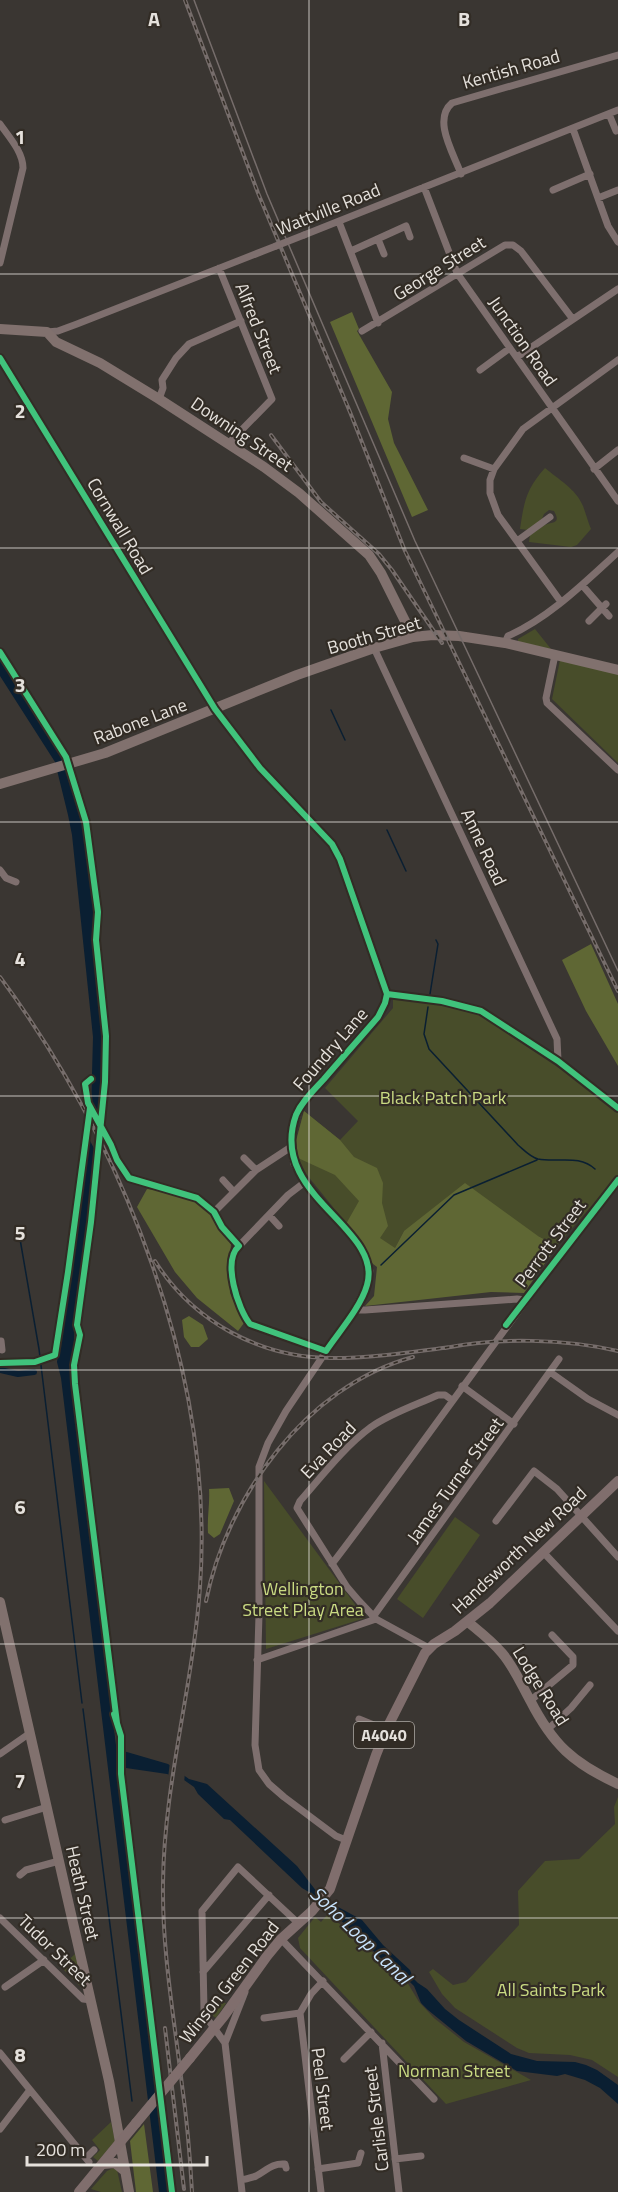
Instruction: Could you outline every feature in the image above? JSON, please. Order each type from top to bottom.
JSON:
[{"type":"main road","points":[[0,329],[47,332]]},
{"type":"main road","name":"Downing Street","points":[[47,332],[56,342],[100,363],[159,399],[264,467],[299,494],[369,555],[381,573],[412,637]]},
{"type":"main road","name":"Booth Street","points":[[215,709],[297,675],[412,637],[442,635],[505,643],[618,669]]},
{"type":"main road","name":"Rabone Lane","points":[[0,784],[106,753],[215,709]]},
{"type":"main road","name":"Handsworth New Road","points":[[429,1648],[468,1622],[618,1482]]},
{"type":"main road","name":"Heath Street","points":[[0,1602],[91,2000],[129,2192]]},
{"type":"main road","name":"Lodge Road","points":[[468,1622],[502,1653],[518,1675],[530,1701],[558,1744],[579,1764],[618,1784]]},
{"type":"main road","name":"A4040","points":[[346,1840],[386,1730],[421,1658],[429,1648]]},
{"type":"main road","name":"Winson Green Road","points":[[79,2192],[214,2028],[253,1973],[281,1939],[316,1907],[329,1890],[346,1840]]},
{"type":"main road","points":[[103,2164],[115,2163],[125,2171]]},
{"type":"street","name":"Kentish Road","points":[[461,174],[443,121],[445,111],[452,103],[618,55]]},
{"type":"street","name":"Wattville Road","points":[[47,332],[58,331],[339,222],[618,110]]},
{"type":"street","points":[[609,114],[616,130]]},
{"type":"street","points":[[0,124],[23,161],[0,263]]},
{"type":"street","points":[[573,129],[608,226],[618,242]]},
{"type":"street","points":[[553,190],[590,174]]},
{"type":"street","name":"Junction Road","points":[[424,187],[457,273],[618,501]]},
{"type":"street","points":[[598,198],[618,190]]},
{"type":"street","points":[[339,222],[378,323]]},
{"type":"street","points":[[351,251],[406,226],[410,237]]},
{"type":"street","points":[[378,239],[384,255]]},
{"type":"street","name":"George Street","points":[[362,331],[505,245],[513,245],[521,251],[572,318]]},
{"type":"street","name":"Alfred Street","points":[[219,268],[272,399],[228,444]]},
{"type":"street","points":[[517,357],[618,289]]},
{"type":"street","points":[[159,399],[163,388],[162,380],[176,358],[189,344],[241,321]]},
{"type":"street","points":[[480,370],[510,348]]},
{"type":"street","name":"Cornwall Road","points":[[0,358],[215,709]]},
{"type":"street","points":[[561,602],[498,515],[490,493],[490,480],[494,469],[523,429],[618,360]]},
{"type":"street","points":[[594,469],[618,450]]},
{"type":"street","points":[[464,458],[494,469]]},
{"type":"street","points":[[517,540],[550,517]]},
{"type":"street","points":[[505,643],[508,636],[533,624],[582,585],[618,552]]},
{"type":"street","points":[[582,585],[604,606],[609,616]]},
{"type":"street","points":[[589,621],[604,606]]},
{"type":"street","name":"Anne Road","points":[[374,648],[556,1039],[558,1061]]},
{"type":"street","points":[[555,655],[547,702],[618,771]]},
{"type":"street","points":[[215,709],[260,768],[332,844],[340,859],[387,994],[442,1001],[481,1011],[558,1061],[618,1108]]},
{"type":"street","points":[[0,870],[6,878],[16,882]]},
{"type":"street","name":"Foundry Lane","points":[[256,1660],[259,1615],[257,1509],[260,1460],[286,1411],[354,1310],[367,1286],[370,1271],[364,1252],[305,1182],[294,1164],[291,1147],[293,1126],[302,1104],[378,1017],[387,994]]},
{"type":"street","points":[[214,1212],[256,1170],[291,1147]]},
{"type":"street","points":[[244,1158],[256,1170]]},
{"type":"street","points":[[223,1180],[234,1192]]},
{"type":"street","name":"Perrott Street","points":[[332,1564],[525,1300],[618,1180]]},
{"type":"street","points":[[236,1246],[288,1195],[305,1182]]},
{"type":"street","points":[[220,1206],[228,1212]]},
{"type":"street","points":[[269,1215],[279,1226]]},
{"type":"street","points":[[354,1310],[525,1300]]},
{"type":"street","points":[[0,1340],[2,1350]]},
{"type":"street","name":"James Turner Street","points":[[374,1618],[559,1359]]},
{"type":"street","points":[[550,1372],[597,1405],[618,1415]]},
{"type":"street","points":[[462,1386],[514,1424]]},
{"type":"street","name":"Eva Road","points":[[332,1564],[297,1508],[300,1501],[345,1451],[372,1427],[438,1395],[445,1395],[452,1400]]},
{"type":"street","points":[[496,1521],[534,1471],[556,1489],[618,1557]]},
{"type":"street","points":[[543,1552],[618,1631]]},
{"type":"street","points":[[332,1564],[347,1587],[374,1618],[429,1648]]},
{"type":"street","points":[[346,1840],[336,1836],[284,1797],[269,1784],[259,1770],[255,1745],[256,1660],[374,1618]]},
{"type":"street","points":[[530,1701],[573,1665],[573,1658],[552,1635]]},
{"type":"street","points":[[547,1730],[571,1708],[590,1685]]},
{"type":"street","points":[[359,1719],[386,1730]]},
{"type":"street","points":[[0,1754],[30,1733]]},
{"type":"street","points":[[5,1820],[12,1812],[47,1807]]},
{"type":"street","points":[[20,1863],[23,1872],[59,1861]]},
{"type":"street","points":[[225,2043],[206,2017],[204,2010],[202,1911],[238,1867],[298,1923]]},
{"type":"street","points":[[203,1972],[270,1895]]},
{"type":"street","name":"Tudor Street","points":[[0,1918],[83,1999],[91,2000]]},
{"type":"street","points":[[281,1939],[434,2098]]},
{"type":"street","points":[[5,1987],[44,1960]]},
{"type":"street","points":[[9,1973],[13,1982]]},
{"type":"street","points":[[242,2192],[225,2043],[253,1973]]},
{"type":"street","points":[[264,2018],[300,2013],[311,1994],[323,1981]]},
{"type":"street","name":"Peel Street","points":[[300,2013],[321,2192]]},
{"type":"street","points":[[344,2059],[371,2032]]},
{"type":"street","name":"Carlisle Street","points":[[382,2043],[399,2192]]},
{"type":"street","points":[[0,2054],[88,2160],[94,2150]]},
{"type":"street","points":[[0,2129],[30,2090]]},
{"type":"street","points":[[318,2169],[358,2163],[361,2153]]},
{"type":"street","points":[[395,2159],[421,2156]]},
{"type":"street","points":[[241,2180],[256,2176],[276,2164],[285,2164],[286,2168]]},
{"type":"green space","points":[[352,312],[359,329],[357,331],[392,392],[388,419],[394,443],[428,510],[412,517],[330,322]]},
{"type":"green space","points":[[545,468],[571,489],[583,506],[591,529],[577,545],[571,547],[529,542],[530,535],[556,521],[554,511],[549,510],[528,530],[520,529],[527,496]]},
{"type":"green space","points":[[535,629],[551,649],[518,642],[518,639]]},
{"type":"green space","points":[[560,660],[618,673],[618,763],[552,699]]},
{"type":"green space","points":[[591,944],[618,1004],[618,1066],[586,1011],[562,960]]},
{"type":"green space","name":"Black Patch Park","points":[[393,996],[442,1004],[478,1014],[565,1072],[618,1113],[618,1175],[557,1246],[538,1236],[404,1231],[386,1265],[373,1264],[358,1238],[307,1175],[298,1158],[296,1141],[304,1111],[340,1140],[358,1121],[325,1088],[393,1008]]},
{"type":"green space","points":[[304,1111],[340,1140],[354,1157],[377,1168],[383,1183],[382,1203],[388,1226],[380,1238],[395,1248],[404,1231],[465,1183],[538,1236],[557,1246],[524,1293],[491,1292],[365,1306],[374,1296],[377,1267],[346,1224],[359,1201],[335,1175],[298,1158],[296,1141]]},
{"type":"green space","points":[[147,1189],[165,1191],[205,1205],[216,1216],[231,1244],[230,1293],[244,1323],[238,1331],[197,1298],[175,1272],[137,1207]]},
{"type":"green space","points":[[189,1316],[203,1325],[208,1339],[199,1347],[191,1347],[184,1337],[182,1320]]},
{"type":"green space","name":"Wellington Street Play Area","points":[[264,1481],[365,1618],[266,1649]]},
{"type":"green space","points":[[229,1488],[234,1501],[220,1534],[214,1538],[208,1533],[209,1489]]},
{"type":"green space","points":[[455,1517],[480,1535],[423,1618],[397,1599]]},
{"type":"green space","name":"All Saints Park","points":[[618,1797],[618,2077],[592,2060],[570,2055],[529,2053],[517,2048],[455,2008],[442,1994],[429,1972],[433,1969],[453,1985],[466,1982],[519,1925],[518,1891],[545,1861],[579,1859],[615,1824],[614,1807]]},
{"type":"green space","name":"Norman Street","points":[[328,1914],[407,1982],[419,2002],[434,2018],[464,2042],[531,2080],[446,2104],[300,1948],[298,1938],[315,1917],[321,1922]]},
{"type":"green space","points":[[75,1954],[83,1985],[81,1987],[61,1967]]},
{"type":"green space","points":[[211,2001],[226,2003],[216,2018],[213,2016]]},
{"type":"green space","points":[[111,2122],[115,2141],[98,2161],[93,2157],[100,2150],[92,2140]]},
{"type":"green space","points":[[144,2124],[153,2192],[136,2192],[130,2141]]},
{"type":"green space","points":[[113,2168],[117,2170],[122,2192],[101,2192],[91,2189],[107,2171]]},
{"type":"water","name":"Soho Loop Canal","points":[[0,656],[64,756],[85,826],[90,884],[96,913],[94,939],[104,1036],[104,1078],[102,1115],[75,1320],[72,1378],[116,1745],[120,1750],[168,1764],[189,1779],[207,1784],[297,1866],[317,1892],[329,1902],[362,1920],[383,1945],[410,1970],[413,1978],[459,2020],[511,2054],[537,2061],[575,2062],[597,2070],[618,2085],[618,2104],[600,2088],[585,2080],[565,2074],[557,2076],[517,2071],[466,2041],[421,2003],[414,1986],[409,1981],[386,1963],[314,1895],[302,1888],[230,1820],[224,1819],[198,1794],[194,1787],[184,1780],[167,1774],[126,1768],[124,1762],[121,1763],[119,1774],[170,2192],[159,2192],[61,1378],[57,1362],[91,1110],[93,1037],[68,815],[55,762],[0,676]]},
{"type":"pier","points":[[88,1107],[101,1133],[99,1158],[86,1133]]},
{"type":"pier","points":[[170,1762],[185,1772],[184,1784],[168,1778]]},
{"type":"waterway","points":[[331,710],[345,740]]},
{"type":"waterway","points":[[387,830],[406,871]]},
{"type":"waterway","points":[[430,994],[438,944],[436,940]]},
{"type":"waterway","points":[[428,1007],[424,1034],[429,1049],[518,1145],[538,1159],[575,1160],[589,1164],[595,1169]]},
{"type":"waterway","points":[[381,1265],[454,1195],[537,1160]]},
{"type":"waterway","points":[[20,1239],[39,1349],[82,1703]]},
{"type":"waterway","points":[[0,1370],[18,1374],[34,1372]]},
{"type":"waterway","points":[[83,1709],[132,2101]]},
{"type":"tram line","points":[[194,0],[267,194],[415,541],[618,971]]},
{"type":"railway","points":[[185,0],[258,193],[350,412],[405,551],[618,991]]},
{"type":"railway","points":[[271,435],[321,502],[379,554],[442,643]]},
{"type":"railway","points":[[0,977],[45,1043],[86,1114],[122,1188],[152,1266],[176,1345],[193,1426],[201,1507],[200,1587],[168,1808],[163,1883],[166,1959],[185,2111],[192,2192]]},
{"type":"railway","points":[[155,1261],[171,1283],[209,1318],[231,1332],[280,1351],[306,1356],[347,1358],[451,1347]]},
{"type":"railway","points":[[445,1348],[487,1342],[532,1341],[576,1344],[618,1351]]},
{"type":"railway","points":[[206,1601],[217,1562],[232,1523],[253,1486],[277,1451],[306,1420],[338,1393],[374,1372],[413,1357]]},
{"type":"railway","points":[[165,2028],[184,2189]]},
{"type":"cycle path","points":[[0,358],[215,709],[260,768],[332,844],[340,859],[387,994],[378,1017],[302,1105],[296,1115],[291,1143],[297,1168],[310,1189],[359,1245],[368,1264],[367,1285],[364,1293],[355,1311],[326,1351],[250,1324],[237,1297],[232,1273],[234,1253],[239,1246],[222,1227],[214,1212],[197,1198],[129,1178],[117,1160],[88,1103],[85,1084],[91,1079]]},
{"type":"cycle path","points":[[0,652],[66,757],[86,822],[98,912],[96,940],[106,1036],[105,1082],[91,1222],[77,1325],[80,1335],[74,1365],[117,1723]]},
{"type":"cycle path","points":[[387,994],[442,1001],[481,1011],[558,1061],[618,1108]]},
{"type":"cycle path","points":[[0,1363],[35,1362],[55,1355],[90,1108]]},
{"type":"cycle path","points":[[506,1325],[618,1180]]},
{"type":"cycle path","points":[[114,1714],[121,1736],[121,1774],[172,2192]]}]
